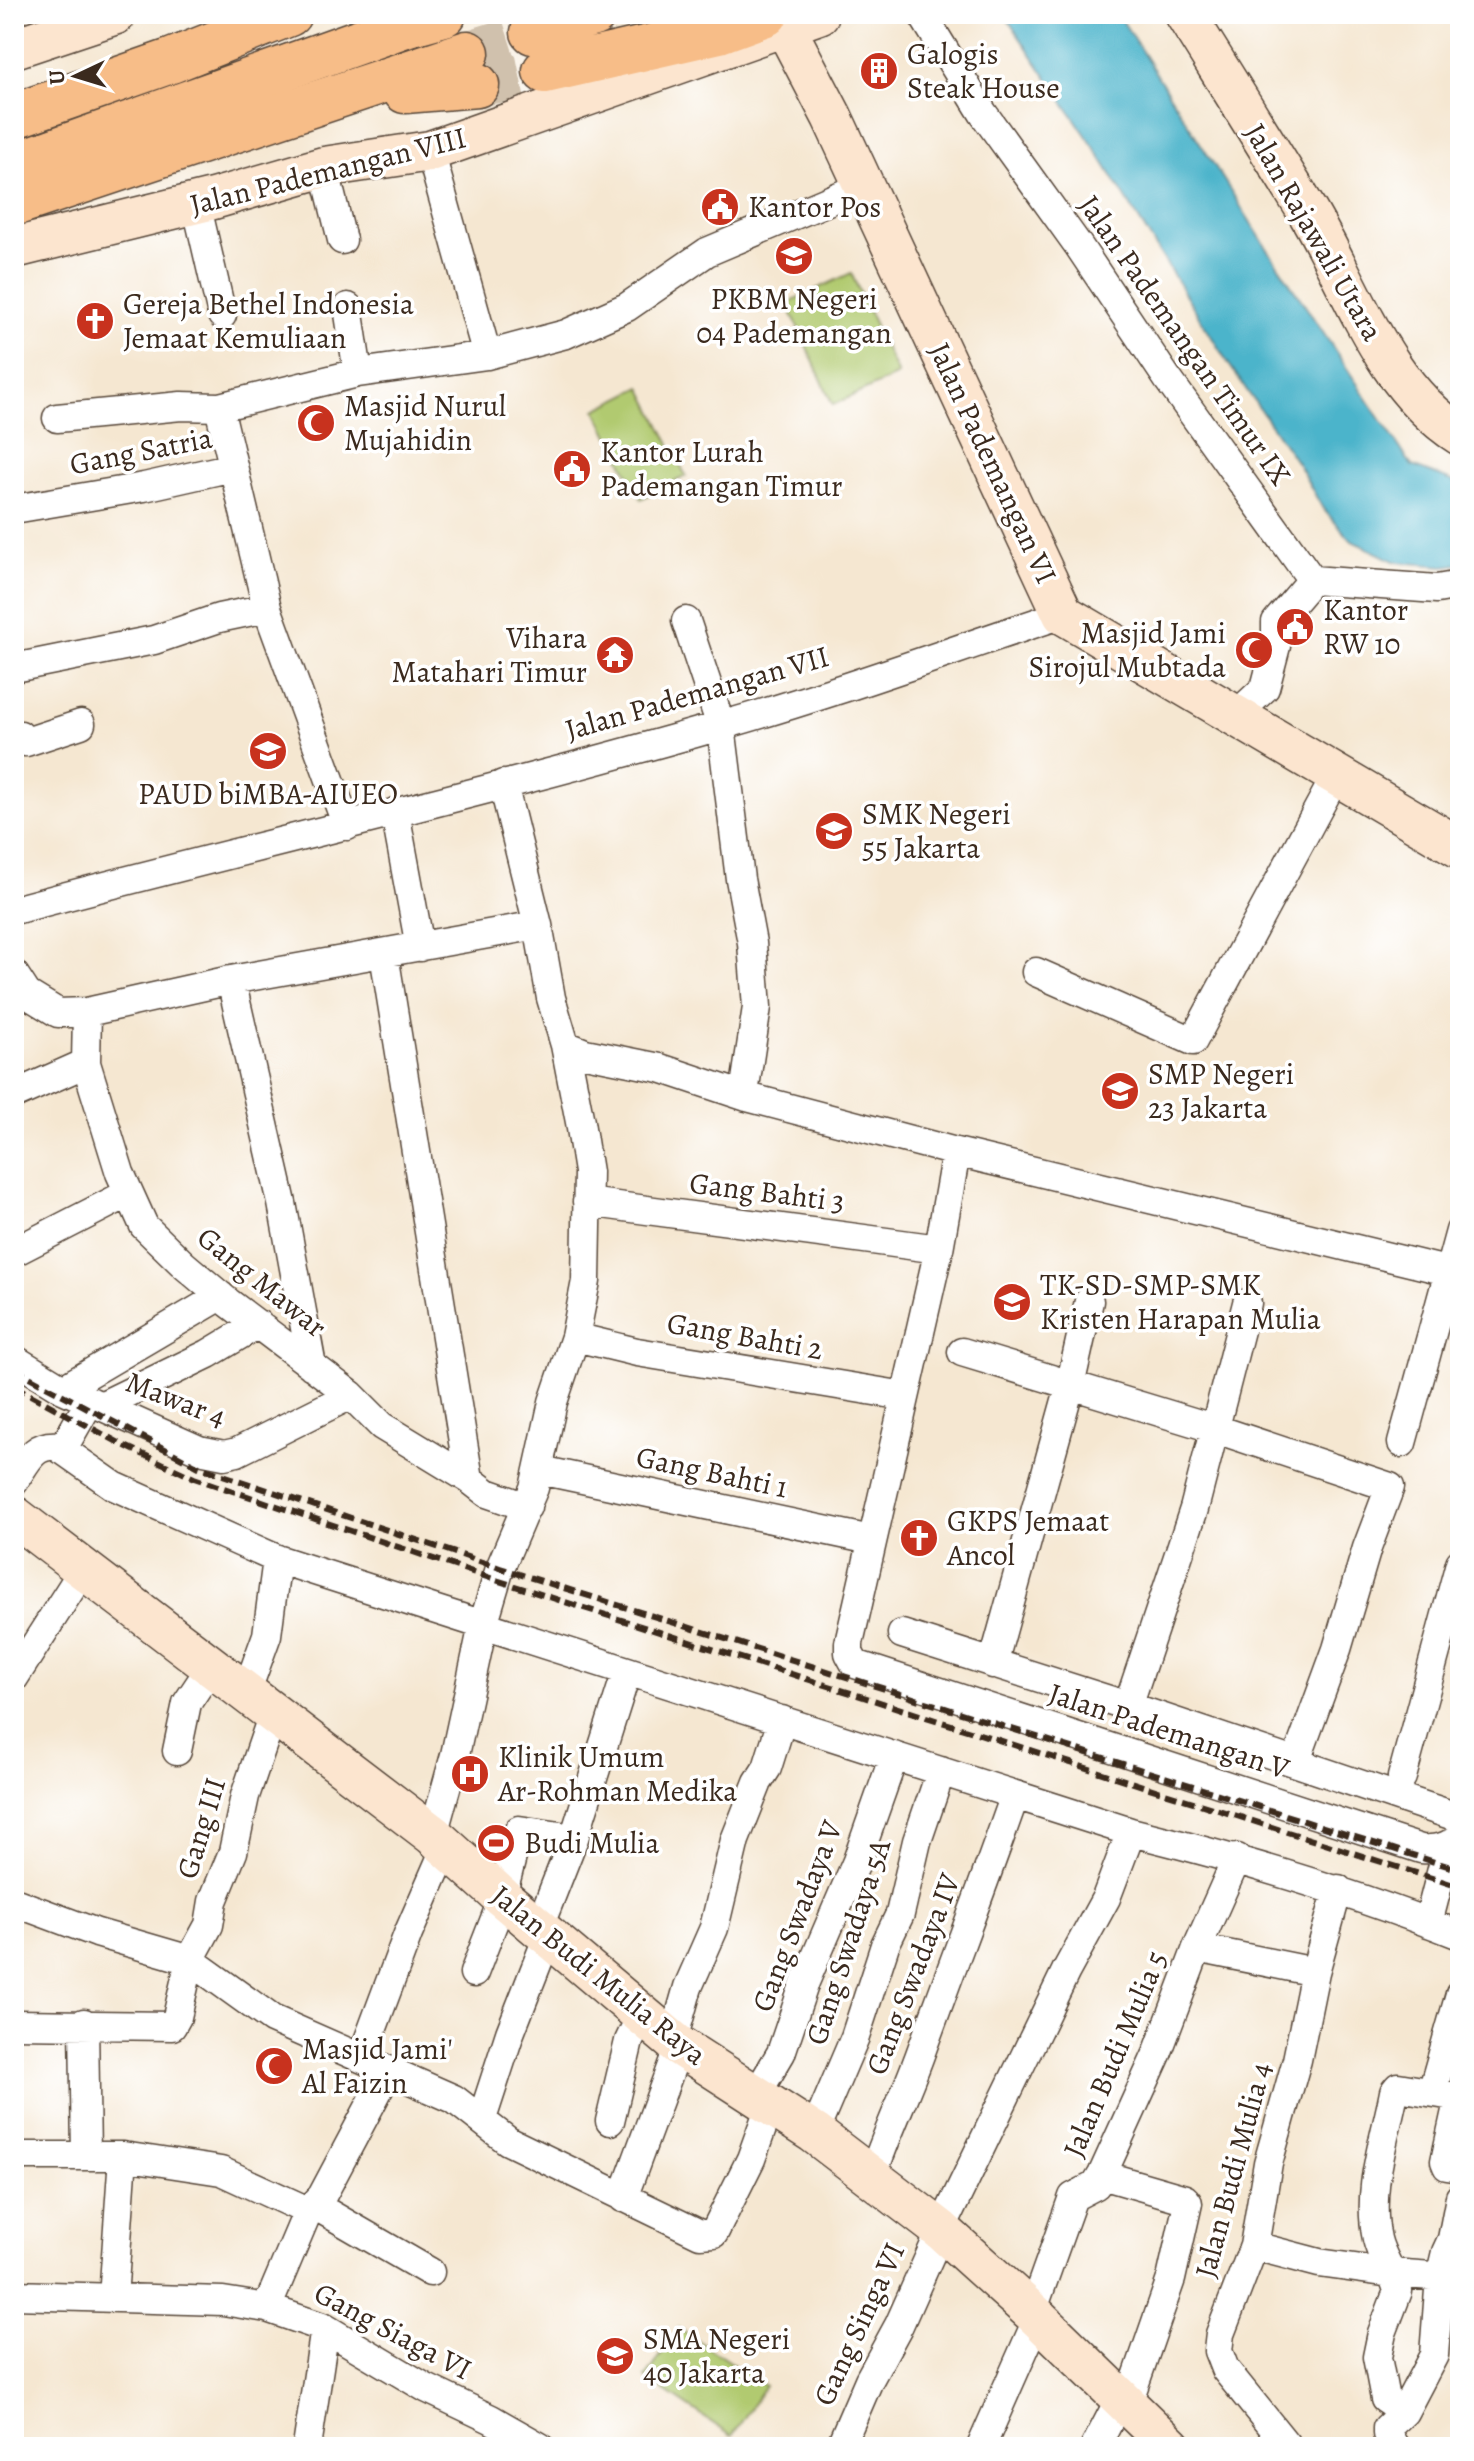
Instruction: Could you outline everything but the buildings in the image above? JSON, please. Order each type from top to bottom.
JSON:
[{"type":"main road","points":[[14,116],[171,61],[289,14]]},
{"type":"main road","points":[[14,165],[408,24],[444,14]]},
{"type":"main road","points":[[594,14],[539,52],[719,31],[790,18]]},
{"type":"main road","points":[[14,204],[335,97],[472,69]]},
{"type":"street","name":"Jalan Pademangan Timur IX","points":[[922,14],[983,113],[1312,580]]},
{"type":"street","name":"Jalan Rajawali Utara","points":[[1185,14],[1309,214],[1381,349],[1411,394],[1439,421],[1460,435]]},
{"type":"street","points":[[14,48],[97,17]]},
{"type":"street","name":"Jalan Pademangan VIII","points":[[14,248],[196,203],[324,167],[430,151],[790,18]]},
{"type":"street","name":"Jalan Pademangan VI","points":[[790,18],[863,186],[1063,614],[1458,842]]},
{"type":"street","points":[[430,151],[487,355]]},
{"type":"street","points":[[324,167],[342,240]]},
{"type":"street","points":[[57,418],[181,406],[219,407],[358,373],[487,355],[566,334],[627,307],[707,252],[863,186]]},
{"type":"street","points":[[196,203],[222,315]]},
{"type":"street","points":[[348,307],[358,373]]},
{"type":"street","points":[[219,407],[267,608],[347,826]]},
{"type":"street","name":"Gang Satria","points":[[14,509],[144,487],[233,467]]},
{"type":"street","points":[[1236,715],[1265,688],[1276,646],[1276,622],[1312,580],[1437,589],[1460,585]]},
{"type":"street","points":[[14,668],[154,640],[219,618],[267,608]]},
{"type":"street","name":"Jalan Pademangan VII","points":[[14,910],[206,858],[347,826],[721,726],[1063,614]]},
{"type":"street","points":[[686,621],[721,726],[740,879],[752,943],[757,1007],[745,1087],[747,1097]]},
{"type":"street","points":[[14,736],[20,735],[26,742],[81,724]]},
{"type":"street","points":[[1036,972],[1193,1041],[1337,774]]},
{"type":"street","points":[[362,2057],[440,1841],[483,1625],[500,1568],[540,1470],[553,1402],[575,1337],[586,1281],[588,1172],[573,1048],[551,998],[535,914],[503,784]]},
{"type":"street","points":[[395,812],[419,939]]},
{"type":"street","points":[[14,974],[27,994],[58,1013],[87,1012],[231,980],[384,954],[419,939],[535,914]]},
{"type":"street","points":[[384,954],[469,1479]]},
{"type":"street","points":[[231,980],[282,1203],[312,1366]]},
{"type":"street","name":"Gang Mawar","points":[[87,1012],[86,1063],[120,1173],[144,1226],[184,1265],[351,1395],[382,1426],[487,1493],[527,1507]]},
{"type":"street","points":[[573,1048],[660,1068],[955,1159],[1447,1271]]},
{"type":"street","points":[[14,1095],[86,1063]]},
{"type":"street","points":[[871,1540],[939,1249],[955,1159]]},
{"type":"street","points":[[14,1252],[129,1193]]},
{"type":"street","name":"Gang Bahti 3","points":[[587,1202],[939,1249]]},
{"type":"street","points":[[1402,1443],[1460,1231]]},
{"type":"street","points":[[63,1389],[221,1296]]},
{"type":"street","points":[[993,1664],[1070,1386],[1089,1301]]},
{"type":"street","points":[[1128,1706],[1194,1509],[1247,1303]]},
{"type":"street","points":[[62,1450],[95,1403],[208,1354],[258,1324]]},
{"type":"street","name":"Gang Bahti 2","points":[[575,1337],[637,1352],[905,1396]]},
{"type":"street","points":[[962,1352],[1216,1429],[1390,1487],[1367,1548],[1337,1649],[1296,1761]]},
{"type":"street","name":"Mawar 4","points":[[14,1359],[63,1389],[207,1454],[237,1452],[351,1395]]},
{"type":"street","points":[[14,1481],[37,1448],[57,1446],[114,1486],[277,1559],[1131,1832],[1237,1858],[1338,1889],[1460,1935]]},
{"type":"street","name":"Gang Bahti 1","points":[[540,1470],[871,1540]]},
{"type":"street","name":"Jalan Budi Mulia Raya","points":[[14,1516],[440,1841],[676,2043],[814,2133],[941,2230],[1035,2315],[1171,2447]]},
{"type":"street","name":"Jalan Pademangan V","points":[[871,1540],[849,1643],[849,1653],[855,1664],[1421,1849],[1435,1849],[1454,1842]]},
{"type":"street","name":"Gang III","points":[[84,2023],[119,2027],[172,2026],[177,2017],[190,1960],[209,1925],[213,1901],[233,1852],[260,1704],[277,1559]]},
{"type":"street","points":[[1402,1777],[1460,1563]]},
{"type":"street","points":[[14,1678],[83,1570]]},
{"type":"street","points":[[902,1634],[1296,1761],[1460,1818]]},
{"type":"street","points":[[177,1751],[187,1703],[211,1667]]},
{"type":"street","points":[[482,2119],[510,2033],[518,2018],[627,1671]]},
{"type":"street","points":[[14,1902],[97,1933],[190,1960],[272,2019],[454,2099],[508,2141],[623,2198],[676,2043],[688,1987],[714,1928],[735,1840],[758,1782],[767,1768],[782,1720]]},
{"type":"street","name":"Gang Swadaya V","points":[[623,2198],[700,2234],[714,2233],[751,2159],[763,2102],[805,1982],[857,1861],[894,1756]]},
{"type":"street","name":"Gang Swadaya 5A","points":[[814,2133],[855,2037],[885,1945],[900,1914],[917,1841],[941,1771]]},
{"type":"street","name":"Gang Swadaya IV","points":[[872,2177],[953,1959],[979,1900],[1015,1795]]},
{"type":"street","points":[[474,1973],[502,1897],[519,1830],[574,1838]]},
{"type":"street","name":"Gang Singa VI","points":[[840,2447],[869,2380],[899,2325],[941,2230],[1066,1971],[1106,1898],[1131,1832]]},
{"type":"street","points":[[1428,1923],[1454,1842]]},
{"type":"street","name":"Jalan Budi Mulia 5","points":[[981,2447],[1035,2315],[1073,2197],[1093,2187],[1102,2175],[1157,2054],[1197,1948],[1237,1858]]},
{"type":"street","name":"Jalan Budi Mulia 4","points":[[1288,2447],[1225,2369],[1218,2351],[1220,2334],[1254,2246],[1268,2163],[1297,2060],[1315,1972],[1338,1889]]},
{"type":"street","points":[[1197,1948],[1315,1972]]},
{"type":"street","points":[[1432,2092],[1460,1994]]},
{"type":"street","points":[[610,2121],[629,2041],[642,2014]]},
{"type":"street","points":[[14,2024],[84,2023],[86,2156]]},
{"type":"street","points":[[267,2308],[311,2208],[322,2196],[389,2070]]},
{"type":"street","points":[[1404,2412],[1385,2399],[1377,2362],[1382,2333],[1398,2291],[1377,2239],[1374,2194],[1394,2092],[1403,2086],[1459,2097],[1445,2161],[1447,2166],[1460,2168]]},
{"type":"street","points":[[14,2156],[123,2156],[221,2171],[311,2208],[430,2272]]},
{"type":"street","points":[[113,2298],[123,2156]]},
{"type":"street","points":[[1095,2447],[1124,2400],[1171,2279],[1188,2203],[1185,2199],[1102,2175]]},
{"type":"street","points":[[1395,2447],[1387,2428],[1404,2412],[1434,2355],[1450,2277],[1446,2252],[1452,2239],[1460,2197]]},
{"type":"street","points":[[1254,2246],[1319,2263],[1450,2277]]},
{"type":"street","name":"Gang Siaga VI","points":[[14,2295],[223,2301],[267,2308],[325,2328],[426,2388],[540,2447]]},
{"type":"street","points":[[307,2447],[325,2328]]},
{"type":"green space","points":[[851,273],[898,375],[833,405],[787,303]]},
{"type":"green space","points":[[641,387],[686,476],[641,499],[596,410]]},
{"type":"green space","points":[[679,2328],[765,2386],[732,2436],[646,2378]]},
{"type":"water","points":[[1004,14],[1118,14],[1274,259],[1412,466],[1460,484],[1460,564],[1444,566],[1396,562],[1352,541],[1323,509],[1299,466],[1226,360],[1094,147]]},
{"type":"tunnel","points":[[467,53],[533,32]]},
{"type":"tunnel","points":[[477,85],[545,71]]},
{"type":"railway","points":[[14,1369],[199,1467],[500,1568],[1460,1870]]},
{"type":"railway","points":[[14,1386],[123,1445],[194,1478],[496,1580],[1460,1887]]},
{"type":"place","name":"Galogis Steak House","points":[[879,71]]},
{"type":"place","name":"Kantor Pos","points":[[720,207]]},
{"type":"place","name":"PKBM Negeri 04 Pademangan","points":[[794,256]]},
{"type":"place","name":"Gereja Bethel Indonesia Jemaat Kemuliaan","points":[[95,321]]},
{"type":"place","name":"Masjid Nurul Mujahidin","points":[[316,423]]},
{"type":"place","name":"Kantor Lurah Pademangan Timur","points":[[572,469]]},
{"type":"place","name":"Kantor RW 10","points":[[1295,627]]},
{"type":"place","name":"Masjid Jami Sirojul Mubtada","points":[[1254,650]]},
{"type":"place","name":"Vihara Matahari Timur","points":[[615,655]]},
{"type":"place","name":"PAUD biMBA-AIUEO","points":[[268,751]]},
{"type":"place","name":"SMK Negeri 55 Jakarta","points":[[834,831]]},
{"type":"place","name":"SMP Negeri 23 Jakarta","points":[[1120,1091]]},
{"type":"place","name":"TK-SD-SMP-SMK Kristen Harapan Mulia","points":[[1012,1302]]},
{"type":"place","name":"GKPS Jemaat Ancol","points":[[919,1538]]},
{"type":"place","name":"Klinik Umum Ar-Rohman Medika","points":[[470,1774]]},
{"type":"place","name":"Budi Mulia","points":[[496,1843]]},
{"type":"place","name":"Masjid Jami' Al Faizin","points":[[274,2066]]},
{"type":"place","name":"SMA Negeri 40 Jakarta","points":[[615,2356]]}]
